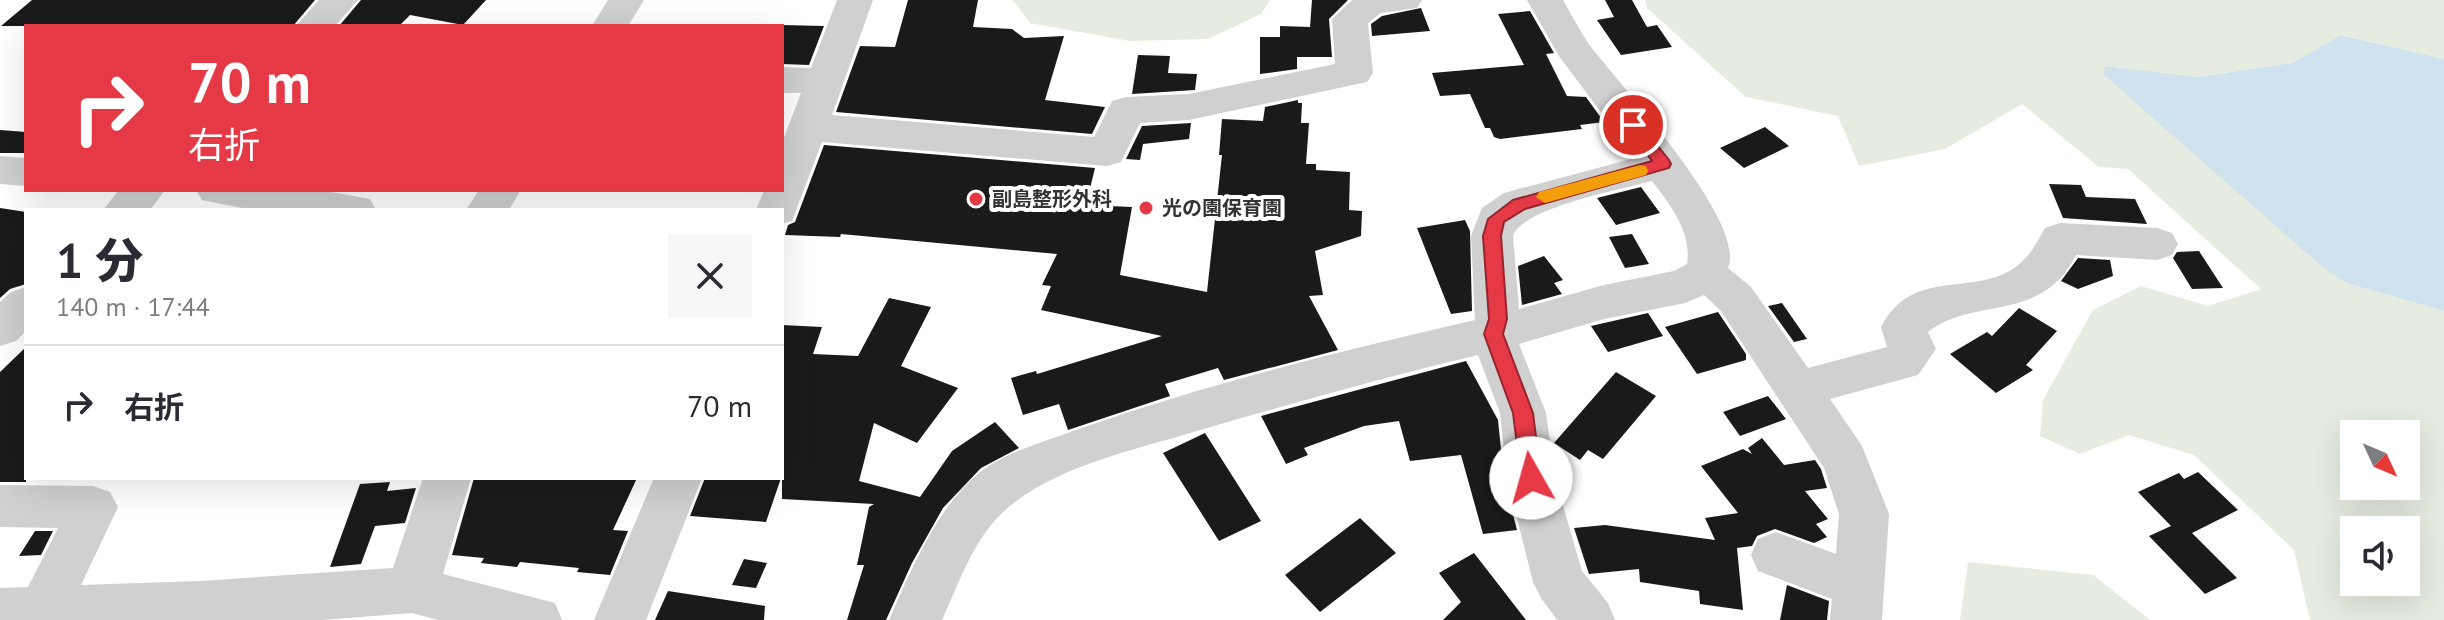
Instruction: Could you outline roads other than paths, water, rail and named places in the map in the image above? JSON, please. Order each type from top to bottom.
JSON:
[{"type":"street","points":[[316,24],[340,0]]},
{"type":"street","points":[[611,24],[626,0]]},
{"type":"street","points":[[784,191],[855,0]]},
{"type":"street","points":[[808,127],[1107,152],[1126,110],[1189,107],[1354,73],[1350,19],[1372,3],[1393,0]]},
{"type":"street","points":[[915,620],[963,523],[991,492],[1028,468],[1122,434],[1358,365],[1493,334],[1604,302],[1685,286],[1703,275],[1709,262],[1709,244],[1694,207],[1572,47],[1545,0]]},
{"type":"street","points":[[784,80],[825,81]]},
{"type":"street","points":[[1589,620],[1559,582],[1531,478],[1523,413],[1493,334],[1498,319],[1492,236],[1497,219],[1519,204],[1663,164]]},
{"type":"street","points":[[126,208],[143,192]]},
{"type":"street","points":[[230,192],[341,208]]},
{"type":"street","points":[[1797,389],[1902,362],[1913,349],[1903,327],[1932,304],[1998,293],[2027,282],[2054,257],[2060,239],[2157,244]]},
{"type":"street","points":[[1703,275],[1718,282],[1736,299],[1845,460],[1864,514],[1857,603],[1776,555]]},
{"type":"street","points":[[0,329],[24,306]]},
{"type":"street","points":[[412,590],[446,480]]},
{"type":"street","points":[[620,620],[677,480]]},
{"type":"street","points":[[0,506],[93,507],[28,614]]},
{"type":"street","points":[[28,614],[412,590],[536,620]]},
{"type":"water","points":[[2341,35],[2444,59],[2444,311],[2346,283],[2320,265],[2104,75],[2105,66],[2197,77],[2292,63]]},
{"type":"place","name":"副島整形外科","points":[[976,199]]},
{"type":"place","name":"光の園保育園","points":[[1146,208]]}]
